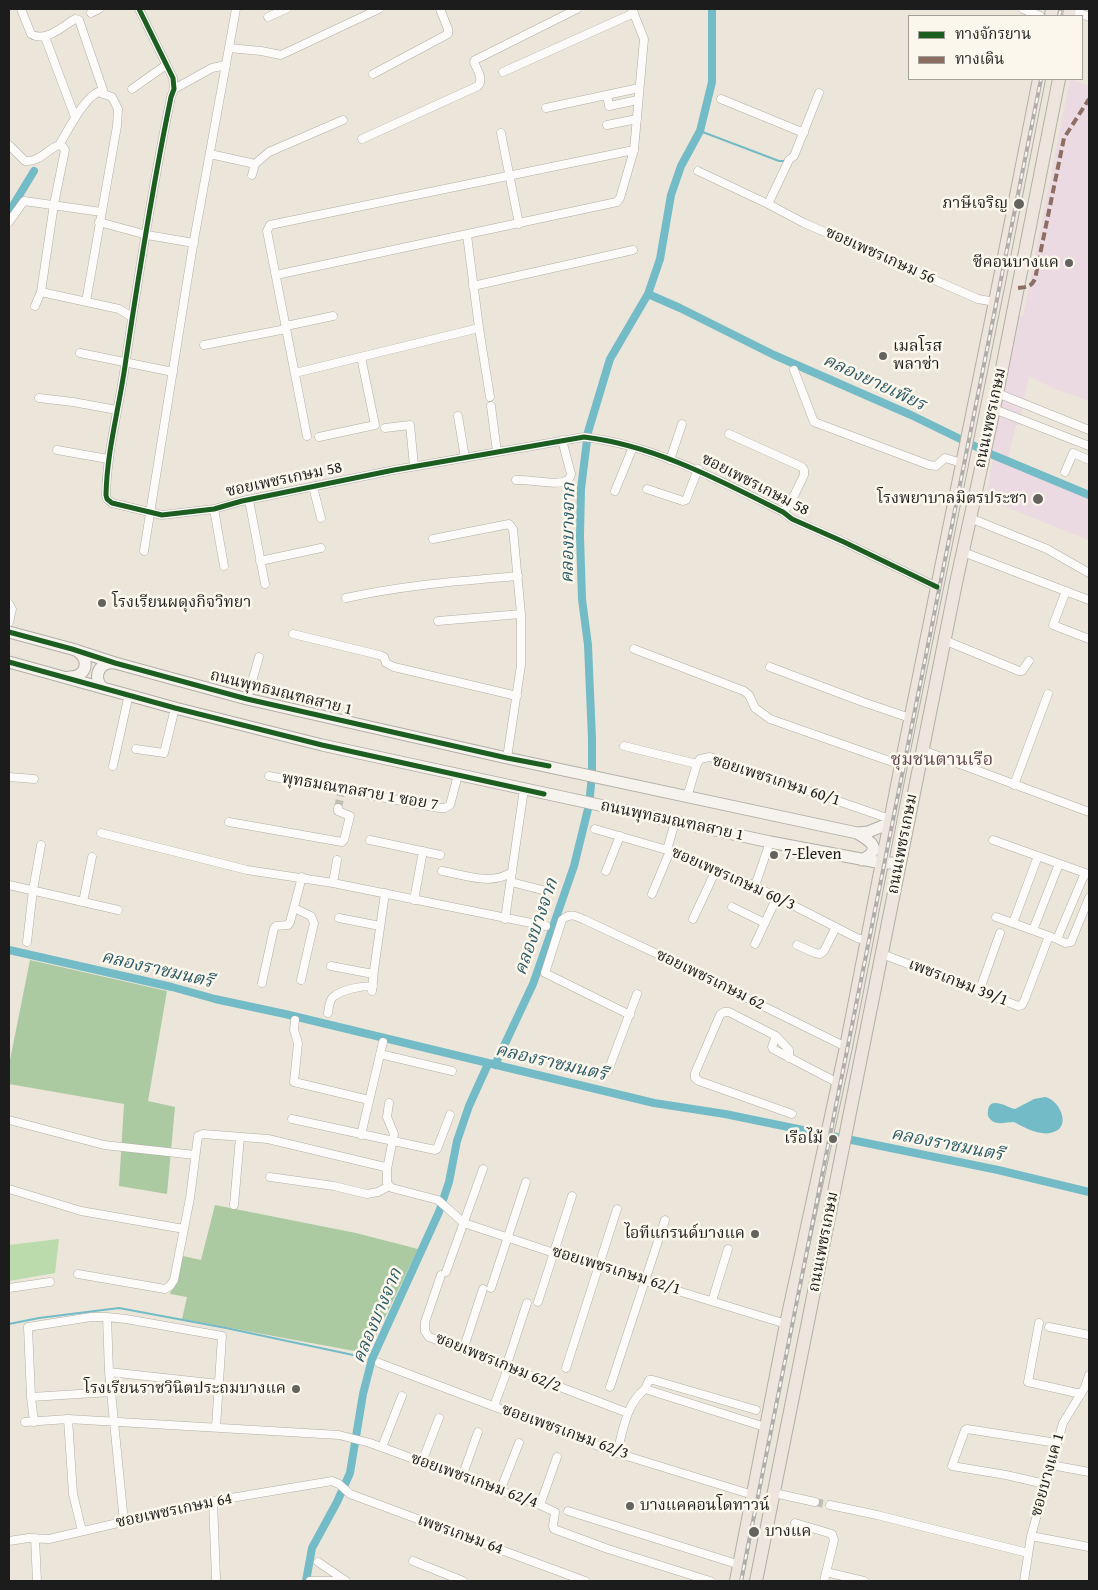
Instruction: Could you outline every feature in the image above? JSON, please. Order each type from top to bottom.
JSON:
[{"type":"main road","name":"ถนนเพชรเกษม","points":[[736,1581],[786,1324],[846,1046],[1039,80]]},
{"type":"main road","name":"ถนนเพชรเกษม","points":[[756,1581],[922,750],[994,409],[1059,80]]},
{"type":"main road","points":[[931,619],[943,626],[946,633]]},
{"type":"main road","points":[[927,635],[939,628],[946,633]]},
{"type":"main road","name":"ถนนพุทธมณฑลสาย 1","points":[[9,632],[246,699],[687,797],[857,833],[868,832],[890,821]]},
{"type":"main road","points":[[65,677],[76,677],[85,666],[82,654],[72,649]]},
{"type":"main road","name":"ถนนพุทธมณฑลสาย 1","points":[[9,662],[175,708],[322,745],[770,842],[882,864],[900,863]]},
{"type":"main road","points":[[102,687],[97,678],[99,669],[109,663],[115,663]]},
{"type":"main road","points":[[857,833],[870,840],[873,845],[871,854],[862,860]]},
{"type":"street","points":[[21,9],[32,36],[45,37],[75,19],[79,20],[104,93]]},
{"type":"street","points":[[91,13],[99,9]]},
{"type":"street","points":[[138,9],[173,78],[174,89],[212,68],[226,64]]},
{"type":"street","points":[[144,551],[194,242],[236,9]]},
{"type":"street","points":[[268,17],[286,9]]},
{"type":"street","points":[[229,48],[284,55],[379,9]]},
{"type":"street","points":[[373,74],[448,34],[440,9]]},
{"type":"street","points":[[362,139],[478,86],[481,83],[481,79],[474,62],[475,60],[577,9]]},
{"type":"street","points":[[1023,9],[1038,15]]},
{"type":"street","points":[[1070,9],[1089,17]]},
{"type":"street","points":[[276,275],[617,202],[620,198],[634,150],[644,39],[633,11],[503,72]]},
{"type":"street","points":[[45,37],[75,117]]},
{"type":"street","points":[[132,89],[166,65]]},
{"type":"street","points":[[546,108],[639,88]]},
{"type":"street","name":"ซอยเพชรเกษม 58","points":[[174,89],[158,158],[147,235],[108,459],[107,499],[162,515],[214,509],[414,466],[562,440],[584,437],[599,438],[633,447],[698,469],[783,512],[792,520],[844,542],[937,587]]},
{"type":"street","points":[[9,145],[19,158],[31,162],[44,156],[55,146],[59,145],[75,117],[94,94],[98,92],[112,97],[118,109],[117,126],[86,302]]},
{"type":"street","points":[[768,204],[788,162],[794,156],[819,94]]},
{"type":"street","points":[[607,95],[605,107],[638,100]]},
{"type":"street","points":[[721,99],[804,132]]},
{"type":"street","points":[[607,125],[637,119]]},
{"type":"street","points":[[252,175],[254,164],[269,152],[343,120]]},
{"type":"street","points":[[501,133],[519,224]]},
{"type":"street","points":[[35,306],[41,292],[54,204],[65,150],[59,145]]},
{"type":"street","points":[[307,436],[267,231],[270,226],[634,150]]},
{"type":"street","points":[[210,154],[254,164]]},
{"type":"street","name":"ซอยเพชรเกษม 56","points":[[698,171],[804,223],[978,299],[995,302]]},
{"type":"street","points":[[9,222],[24,201],[101,212]]},
{"type":"street","points":[[99,222],[147,235],[194,242]]},
{"type":"street","points":[[467,235],[478,328],[491,401],[497,452]]},
{"type":"street","points":[[473,286],[633,250]]},
{"type":"street","points":[[41,292],[119,309],[132,317]]},
{"type":"street","points":[[204,345],[333,316]]},
{"type":"street","points":[[295,373],[478,328]]},
{"type":"street","points":[[80,353],[173,372]]},
{"type":"street","points":[[319,437],[375,425],[362,357]]},
{"type":"street","points":[[794,370],[814,422],[929,465],[936,466],[945,458],[962,463]]},
{"type":"street","points":[[997,393],[1089,430]]},
{"type":"street","points":[[39,398],[117,410]]},
{"type":"street","points":[[994,409],[1087,445],[1080,456]]},
{"type":"street","points":[[458,416],[465,458]]},
{"type":"street","points":[[670,460],[682,424]]},
{"type":"street","points":[[385,428],[410,425],[414,466]]},
{"type":"street","points":[[729,434],[802,467],[804,475],[790,504],[783,512]]},
{"type":"street","points":[[516,480],[566,481],[571,474],[562,440]]},
{"type":"street","points":[[615,491],[633,447]]},
{"type":"street","points":[[57,450],[108,459]]},
{"type":"street","points":[[1065,472],[1073,453],[1089,460]]},
{"type":"street","points":[[647,489],[683,501],[687,497],[698,469]]},
{"type":"street","points":[[313,487],[322,518]]},
{"type":"street","points":[[249,500],[265,584]]},
{"type":"street","points":[[214,509],[224,566]]},
{"type":"street","points":[[970,518],[1047,549],[1089,573]]},
{"type":"street","points":[[433,539],[509,524],[514,529],[521,614],[522,665],[507,758]]},
{"type":"street","points":[[260,561],[321,548]]},
{"type":"street","points":[[963,552],[1089,600]]},
{"type":"street","points":[[346,598],[408,586],[518,576]]},
{"type":"street","points":[[1066,591],[1053,625],[1089,639]]},
{"type":"street","points":[[9,604],[12,609],[9,622]]},
{"type":"street","points":[[438,621],[521,614]]},
{"type":"street","points":[[946,633],[1018,671],[1022,672],[1029,661]]},
{"type":"street","points":[[293,634],[379,655],[384,657],[386,663],[394,666],[517,696]]},
{"type":"street","points":[[634,650],[744,691],[749,695],[755,708],[770,719],[901,765]]},
{"type":"street","points":[[246,699],[259,657]]},
{"type":"street","points":[[770,667],[910,718]]},
{"type":"street","points":[[113,766],[129,694]]},
{"type":"street","points":[[1014,784],[1048,694]]},
{"type":"street","points":[[136,749],[164,753],[175,708]]},
{"type":"street","points":[[624,746],[697,764]]},
{"type":"street","points":[[922,750],[1089,812]]},
{"type":"street","name":"ซอยเพชรเกษม 60/1","points":[[687,797],[697,764],[700,760],[710,757],[890,821]]},
{"type":"street","name":"พุทธมณฑลสาย 1 ซอย 7","points":[[269,776],[342,792],[445,808],[450,805],[458,774]]},
{"type":"street","points":[[9,777],[34,779]]},
{"type":"street","points":[[505,918],[524,789]]},
{"type":"street","points":[[229,822],[342,842],[350,816],[338,811],[338,808]]},
{"type":"street","points":[[652,894],[669,851],[675,822]]},
{"type":"street","name":"ซอยเพชรเกษม 60/3","points":[[594,829],[669,851],[716,870],[755,886],[857,938],[867,941]]},
{"type":"street","points":[[100,833],[246,870],[302,877],[546,926]]},
{"type":"street","points":[[606,871],[620,836]]},
{"type":"street","points":[[370,840],[440,855]]},
{"type":"street","points":[[993,840],[1087,873],[1057,939]]},
{"type":"street","points":[[755,886],[770,842]]},
{"type":"street","points":[[27,942],[41,845]]},
{"type":"street","points":[[414,900],[423,851]]},
{"type":"street","points":[[1013,923],[1038,856]]},
{"type":"street","points":[[84,902],[92,857]]},
{"type":"street","points":[[333,883],[337,860]]},
{"type":"street","points":[[1033,930],[1059,864]]},
{"type":"street","points":[[693,919],[716,870]]},
{"type":"street","points":[[442,871],[487,880],[503,878],[512,872]]},
{"type":"street","points":[[262,984],[274,928],[276,926],[288,925],[302,877]]},
{"type":"street","points":[[511,882],[546,891]]},
{"type":"street","points":[[9,885],[118,910]]},
{"type":"street","points":[[328,1013],[331,1000],[334,997],[354,988],[373,988],[373,974],[386,893]]},
{"type":"street","points":[[755,944],[777,897]]},
{"type":"street","points":[[996,917],[1065,943],[1070,942],[1089,898]]},
{"type":"street","points":[[732,906],[765,923]]},
{"type":"street","points":[[294,908],[311,916],[314,923],[301,980]]},
{"type":"street","name":"ซอยเพชรเกษม 62","points":[[630,1016],[545,973],[562,920],[566,916],[574,915],[846,1046]]},
{"type":"street","points":[[339,918],[380,926]]},
{"type":"street","points":[[797,945],[820,954],[824,951],[836,927]]},
{"type":"street","points":[[979,992],[1000,933]]},
{"type":"street","name":"เพชรเกษม 39/1","points":[[882,954],[1014,1005],[1022,1005],[1049,936]]},
{"type":"street","points":[[330,966],[373,974]]},
{"type":"street","points":[[608,1071],[638,994]]},
{"type":"street","points":[[789,1058],[789,1049],[776,1036],[729,1012],[724,1012],[720,1015],[694,1076],[699,1081],[792,1114]]},
{"type":"street","points":[[295,1020],[294,1030],[298,1043],[294,1082],[369,1100]]},
{"type":"street","points":[[776,1036],[772,1048],[838,1083]]},
{"type":"street","points":[[361,1135],[383,1042]]},
{"type":"street","points":[[380,1054],[452,1071]]},
{"type":"street","points":[[270,1177],[334,1186],[367,1194],[378,1192],[389,1186],[387,1183],[387,1169],[394,1134],[387,1117],[389,1104]]},
{"type":"street","points":[[292,1119],[435,1150],[450,1115]]},
{"type":"street","points":[[9,1120],[104,1145],[195,1155]]},
{"type":"street","points":[[78,1274],[165,1289],[170,1286],[174,1280],[190,1198],[198,1136],[203,1134],[268,1139],[387,1169]]},
{"type":"street","points":[[234,1205],[240,1136]]},
{"type":"street","points":[[464,1223],[483,1169]]},
{"type":"street","points":[[463,1350],[507,1238],[526,1182]]},
{"type":"street","name":"ซอยเพชรเกษม 62/1","points":[[389,1186],[438,1200],[464,1223],[507,1238],[786,1324]]},
{"type":"street","points":[[9,1189],[81,1211],[184,1229]]},
{"type":"street","points":[[538,1302],[572,1196]]},
{"type":"street","points":[[566,1368],[618,1208]]},
{"type":"street","points":[[610,1387],[665,1220]]},
{"type":"street","name":"ซอยเพชรเกษม 62/2","points":[[464,1223],[425,1322],[425,1331],[429,1337],[628,1413]]},
{"type":"street","points":[[712,1301],[728,1249]]},
{"type":"street","points":[[9,1288],[50,1282]]},
{"type":"street","points":[[494,1406],[527,1302]]},
{"type":"street","points":[[107,1317],[109,1372],[124,1522]]},
{"type":"street","points":[[34,1422],[28,1327],[66,1320],[107,1317],[222,1336],[216,1427]]},
{"type":"street","points":[[1039,1323],[1028,1382],[1081,1394]]},
{"type":"street","points":[[1049,1327],[1089,1335]]},
{"type":"street","name":"ซอยเพชรเกษม 62/3","points":[[379,1363],[617,1453],[753,1495]]},
{"type":"street","points":[[109,1372],[219,1384]]},
{"type":"street","name":"ซอยบางแค 1","points":[[1024,1581],[1031,1536],[1064,1420],[1081,1394],[1089,1375]]},
{"type":"street","points":[[617,1453],[628,1413],[637,1394],[645,1389],[650,1380],[756,1410]]},
{"type":"street","points":[[664,1394],[667,1384]]},
{"type":"street","points":[[645,1389],[766,1427]]},
{"type":"street","points":[[688,1402],[691,1391]]},
{"type":"street","points":[[31,1397],[111,1392]]},
{"type":"street","points":[[382,1448],[402,1396]]},
{"type":"street","points":[[422,1462],[439,1418]]},
{"type":"street","points":[[68,1419],[73,1494],[82,1532]]},
{"type":"street","name":"ซอยเพชรเกษม 62/4","points":[[25,1422],[68,1419],[114,1421],[332,1434],[348,1437],[554,1511],[554,1529],[608,1549],[710,1581]]},
{"type":"street","points":[[1045,1484],[1006,1474],[952,1466],[967,1429],[1057,1444]]},
{"type":"street","points":[[462,1477],[478,1432]]},
{"type":"street","points":[[500,1491],[519,1443]]},
{"type":"street","points":[[540,1505],[557,1457]]},
{"type":"street","points":[[1051,1465],[1089,1472]]},
{"type":"street","name":"ซอยเพชรเกษม 64","points":[[9,1541],[29,1538],[49,1539],[213,1501],[332,1481],[339,1484]]},
{"type":"street","name":"เพชรเกษม 64","points":[[339,1484],[350,1494],[585,1581]]},
{"type":"street","points":[[774,1493],[814,1502]]},
{"type":"street","points":[[213,1501],[216,1578]]},
{"type":"street","points":[[830,1505],[1028,1553]]},
{"type":"street","points":[[568,1512],[740,1565]]},
{"type":"street","points":[[795,1523],[832,1534],[834,1540],[824,1581]]},
{"type":"street","points":[[1031,1536],[1089,1547]]},
{"type":"street","points":[[36,1538],[37,1581]]},
{"type":"street","points":[[413,1561],[463,1581]]},
{"type":"street","points":[[318,1562],[346,1581]]},
{"type":"street","points":[[826,1572],[864,1581]]},
{"type":"street","points":[[312,1581],[337,1581]]},
{"type":"shaded area","points":[[1070,80],[1073,80],[1089,86],[1089,401],[1055,389],[1029,376],[1019,425],[1016,426],[1008,457],[989,448],[1015,316],[1023,316]]},
{"type":"shaded area","name":"โรงพยาบาลมิตรประชา","points":[[993,457],[1089,498],[1089,540],[986,499]]},
{"type":"green space","points":[[30,960],[167,991],[148,1101],[175,1107],[167,1194],[119,1186],[124,1104],[9,1084],[9,1065]]},
{"type":"green space","points":[[215,1205],[356,1233],[418,1249],[371,1346],[365,1353],[182,1319],[187,1297],[170,1294],[183,1256],[201,1260]]},
{"type":"green space","points":[[59,1239],[55,1273],[9,1281],[9,1245]]},
{"type":"water","points":[[1045,1097],[1059,1107],[1063,1118],[1060,1128],[1051,1133],[1040,1133],[1014,1122],[996,1123],[988,1116],[988,1109],[993,1103],[1015,1109],[1034,1099]]},
{"type":"waterway","name":"คลองบางจาก","points":[[495,1065],[533,984],[574,866],[589,805],[592,775],[592,739],[588,645],[582,599],[580,536],[581,489],[588,432],[610,359],[648,294],[660,259],[671,195],[681,166],[700,131],[712,82],[712,9]]},
{"type":"waterway","points":[[700,131],[779,161],[786,161]]},
{"type":"waterway","points":[[9,212],[34,171]]},
{"type":"waterway","name":"คลองยายเพียร","points":[[648,294],[774,355],[911,415],[993,455],[1089,495]]},
{"type":"waterway","name":"คลองราชมนตรี","points":[[9,950],[172,987],[215,999],[285,1014],[654,1103],[725,1114],[998,1170],[1089,1192]]},
{"type":"waterway","name":"คลองบางจาก","points":[[306,1581],[312,1548],[337,1502],[350,1473],[363,1394],[372,1359],[439,1212],[449,1182],[457,1141],[469,1106],[488,1064]]},
{"type":"waterway","points":[[9,1324],[39,1318],[119,1308],[226,1328],[372,1359]]},
{"type":"tunnel","points":[[338,808],[341,794]]},
{"type":"tunnel","points":[[815,1502],[830,1505]]},
{"type":"railway","points":[[1059,15],[1061,9]]},
{"type":"railway","points":[[741,1581],[1041,80]]},
{"type":"marked path","points":[[1018,288],[1032,284],[1035,279],[1064,138],[1089,99]]},
{"type":"cycle path","points":[[139,9],[173,78],[174,89],[152,195],[111,444],[106,495],[107,499],[112,503],[162,515],[214,509],[242,501],[394,470],[584,437],[636,448],[686,466],[736,488],[783,512],[792,519],[937,587]]},
{"type":"cycle path","points":[[9,632],[247,699],[549,766]]},
{"type":"cycle path","points":[[9,662],[175,708],[322,745],[544,794]]},
{"type":"place","name":"ภาษีเจริญ","points":[[1019,204]]},
{"type":"place","name":"ซีคอนบางแค","points":[[1069,263]]},
{"type":"place","name":"เมลโรส พลาซ่า","points":[[883,356]]},
{"type":"place","name":"โรงพยาบาลมิตรประชา","points":[[1038,499]]},
{"type":"place","name":"โรงเรียนผดุงกิจวิทยา","points":[[102,603]]},
{"type":"place","name":"7-Eleven","points":[[774,855]]},
{"type":"place","name":"เรือไม้","points":[[833,1139]]},
{"type":"place","name":"ไอทีแกรนด์บางแค","points":[[755,1234]]},
{"type":"place","name":"โรงเรียนราชวินิตประถมบางแค","points":[[296,1389]]},
{"type":"place","name":"บางแคคอนโดทาวน์","points":[[630,1506]]},
{"type":"place","name":"บางแค","points":[[754,1532]]},
{"type":"district","name":"ชุมชนตานเรือ","points":[[942,760]]}]
